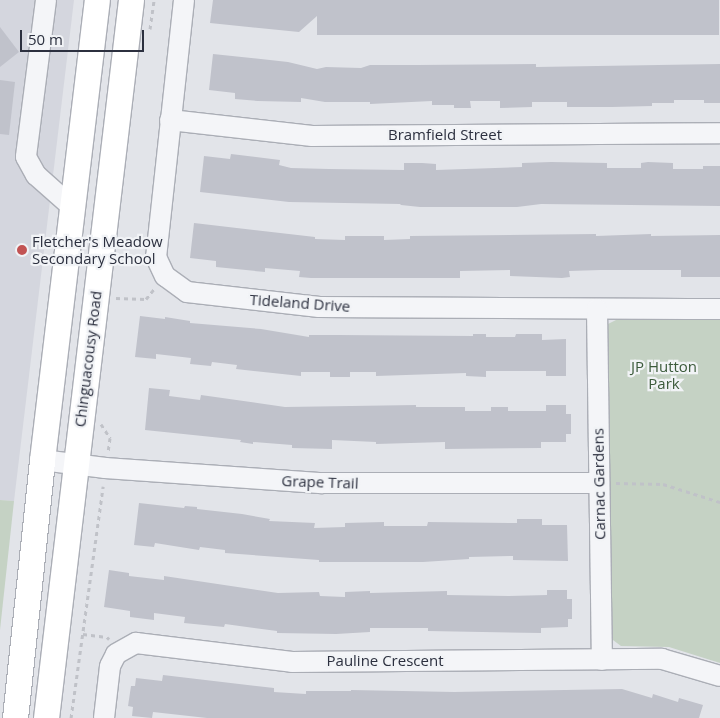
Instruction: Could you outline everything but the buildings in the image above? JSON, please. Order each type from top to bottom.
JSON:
[{"type":"main road","points":[[15,718],[42,460],[97,0]]},
{"type":"main road","name":"Chinguacousy Road","points":[[46,718],[131,0]]},
{"type":"street","points":[[46,0],[26,157],[36,175],[72,207]]},
{"type":"street","points":[[164,276],[156,257],[184,0]]},
{"type":"street","name":"Bramfield Street","points":[[170,120],[312,136],[720,133]]},
{"type":"street","name":"Tideland Drive","points":[[164,276],[187,292],[319,307],[720,309]]},
{"type":"street","name":"Carnac Gardens","points":[[597,309],[602,660]]},
{"type":"street","name":"Grape Trail","points":[[42,460],[322,483],[599,482]]},
{"type":"street","name":"Pauline Crescent","points":[[104,718],[110,666],[116,654],[136,643],[292,662],[662,659],[720,676]]},
{"type":"path","points":[[112,298],[146,299],[164,276]]},
{"type":"path","points":[[599,482],[663,484],[720,502]]},
{"type":"path","points":[[71,718],[100,502]]},
{"type":"shaded area","name":"Fletcher's Meadow Secondary School","points":[[0,0],[74,0],[14,501],[0,500]]},
{"type":"green space","name":"JP Hutton Park","points":[[622,317],[720,318],[720,663],[669,647],[621,646],[609,637],[612,627],[606,325]]},
{"type":"green space","points":[[0,500],[14,501],[0,630]]},
{"type":"place","name":"Fletcher's Meadow Secondary School","points":[[22,250]]}]
